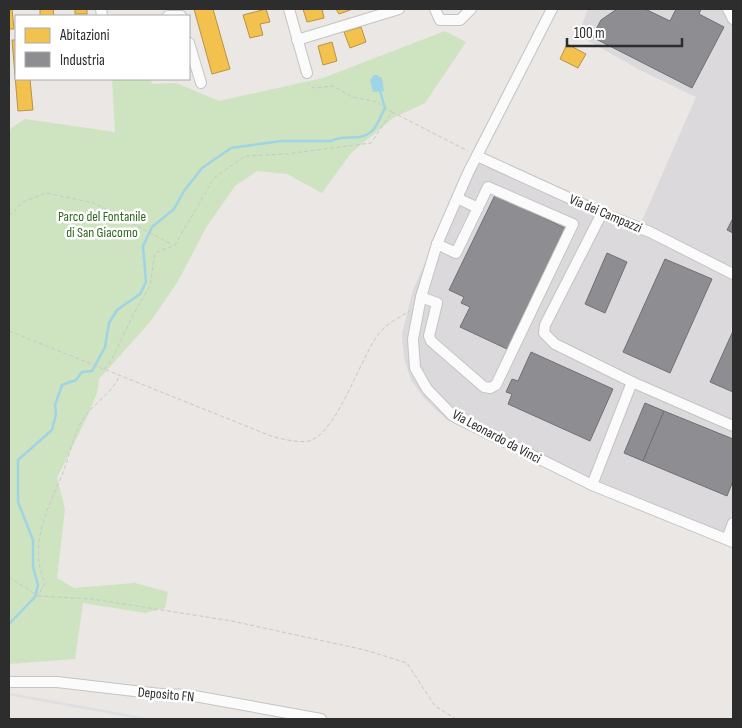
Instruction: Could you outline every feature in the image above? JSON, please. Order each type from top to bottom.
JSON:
[{"type":"street","points":[[289,9],[307,74]]},
{"type":"street","points":[[297,40],[399,9]]},
{"type":"street","points":[[435,9],[440,20],[460,20],[471,9]]},
{"type":"street","name":"Via Leonardo da Vinci","points":[[552,9],[477,156],[437,244],[420,301],[412,339],[415,368],[434,396],[453,416],[592,485],[730,540]]},
{"type":"street","points":[[728,9],[733,19]]},
{"type":"street","points":[[190,46],[201,83]]},
{"type":"street","name":"Via dei Campazzi","points":[[477,156],[602,213],[650,232],[733,274]]},
{"type":"street","points":[[420,301],[437,303],[429,336],[430,342],[484,387],[496,386],[573,224],[488,187],[456,253],[437,244]]},
{"type":"street","points":[[457,198],[478,208]]},
{"type":"street","points":[[602,213],[545,325],[544,333],[555,344],[632,382],[733,426]]},
{"type":"street","points":[[592,485],[632,382]]},
{"type":"street","points":[[730,540],[733,523]]},
{"type":"street","name":"Deposito FN","points":[[9,682],[57,682],[160,694],[189,695],[321,719]]},
{"type":"path","points":[[307,74],[309,85],[313,88],[333,86],[352,97],[377,102],[392,112],[477,156]]},
{"type":"path","points":[[104,369],[111,361],[133,315],[150,286],[155,253],[172,244],[176,244],[214,178],[245,156],[286,154],[371,144],[392,112]]},
{"type":"path","points":[[9,216],[23,202],[46,193],[94,203],[172,244]]},
{"type":"path","points":[[9,331],[271,436],[298,441],[310,440],[321,433],[332,420],[382,330],[420,301]]},
{"type":"path","points":[[38,596],[45,583],[38,568],[39,533],[49,503],[62,474],[80,423],[120,376]]},
{"type":"path","points":[[9,577],[38,596],[92,599],[232,621],[365,650],[408,663],[435,706],[456,719]]},
{"type":"shaded area","points":[[588,9],[733,9],[733,548],[585,487],[447,420],[424,398],[411,380],[404,358],[402,334],[413,290],[472,157],[641,223],[696,97],[640,70],[578,35]]},
{"type":"green space","name":"Parco del Fontanile di San Giacomo","points":[[445,31],[466,42],[425,103],[393,118],[351,153],[322,193],[287,174],[257,171],[235,186],[207,226],[177,283],[150,322],[99,379],[97,393],[87,417],[57,478],[65,509],[57,578],[74,588],[135,583],[168,592],[165,608],[145,613],[83,603],[75,659],[9,664],[9,136],[11,128],[25,119],[115,132],[112,80],[151,80],[152,84],[176,83],[219,101],[323,78]]},
{"type":"water","points":[[374,75],[382,78],[384,91],[373,92],[370,80]]},
{"type":"building: Abitazioni","points":[[9,9],[12,9],[14,29],[9,29]]},
{"type":"building: Abitazioni","points":[[40,9],[53,9],[54,15],[40,15]]},
{"type":"building: Abitazioni","points":[[75,9],[87,9],[87,14],[75,14]]},
{"type":"building: Abitazioni","points":[[194,9],[213,9],[230,69],[212,74]]},
{"type":"building: Abitazioni","points":[[266,9],[270,22],[260,24],[263,35],[250,38],[243,15]]},
{"type":"building: Abitazioni","points":[[303,9],[322,9],[324,18],[307,22]]},
{"type":"building: Abitazioni","points":[[336,9],[353,9],[339,14]]},
{"type":"building: Abitazioni","points":[[361,27],[366,42],[350,48],[344,32]]},
{"type":"building: Abitazioni","points":[[12,40],[15,40],[15,76]]},
{"type":"building: Abitazioni","points":[[332,42],[337,61],[323,65],[318,46]]},
{"type":"building: Abitazioni","points":[[567,44],[586,54],[578,68],[560,59]]},
{"type":"building: Abitazioni","points":[[15,80],[30,80],[33,110],[18,111]]},
{"type":"building: Industria","points":[[617,9],[645,9],[670,21],[676,9],[701,9],[699,14],[724,27],[692,88],[592,37],[601,20]]},
{"type":"building: Industria","points":[[495,195],[565,228],[507,349],[460,327],[470,307],[461,303],[464,297],[449,290]]},
{"type":"building: Industria","points":[[733,218],[733,233],[727,230]]},
{"type":"building: Industria","points":[[607,253],[627,262],[605,313],[585,304]]},
{"type":"building: Industria","points":[[665,259],[712,279],[670,373],[623,352]]},
{"type":"building: Industria","points":[[733,331],[733,392],[710,382]]},
{"type":"building: Industria","points":[[531,352],[613,389],[590,441],[508,404],[512,394],[506,392],[512,379],[518,381]]},
{"type":"building: Industria","points":[[645,403],[664,411],[643,461],[624,453]]},
{"type":"building: Industria","points":[[664,411],[733,439],[733,481],[727,496],[643,461]]},
{"type":"waterway","points":[[9,624],[35,597],[38,585],[33,567],[33,540],[18,502],[18,460],[52,430],[56,414],[55,405],[62,385],[76,380],[82,372],[92,371],[105,347],[109,323],[117,310],[140,294],[146,282],[143,246],[152,227],[174,209],[184,191],[202,168],[231,148],[281,141],[331,141],[368,134],[375,128],[385,108],[380,91]]},
{"type":"railway","points":[[9,694],[146,719]]}]
